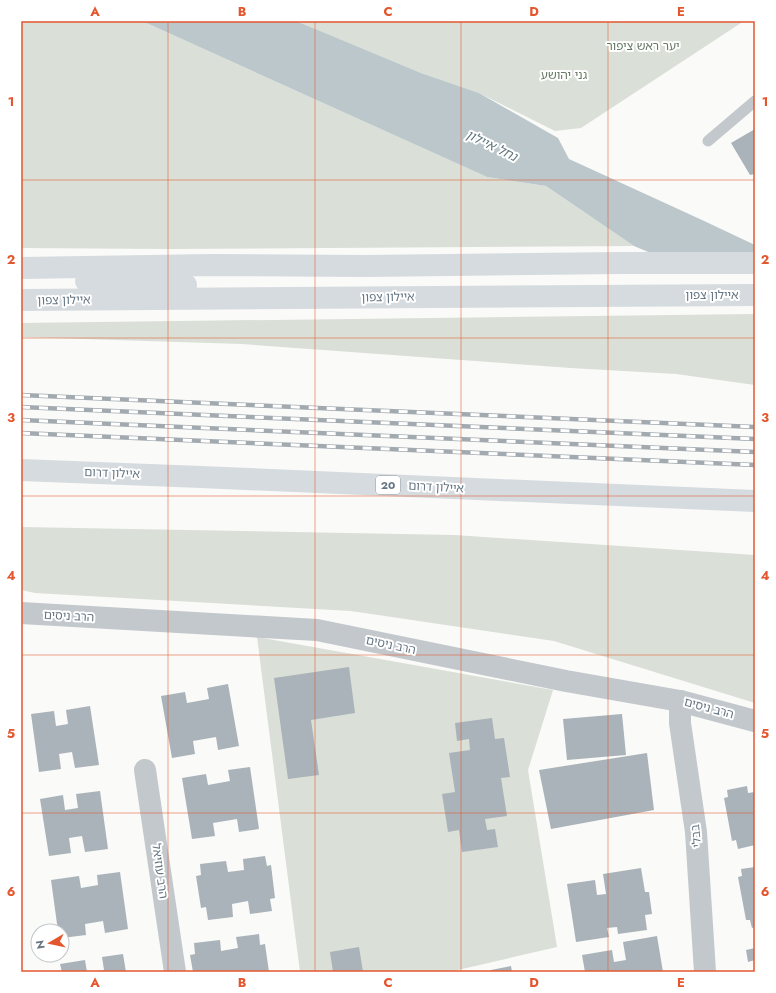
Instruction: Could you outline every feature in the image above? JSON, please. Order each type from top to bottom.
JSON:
[{"type":"highway","points":[[21,268],[213,265],[365,266],[755,263]]},
{"type":"highway","points":[[21,278],[434,297]]},
{"type":"highway","name":"איילון צפון","points":[[21,300],[755,295]]},
{"type":"highway","name":"איילון דרום","points":[[21,470],[217,477],[755,501]]},
{"type":"street","name":"הרב ניסים","points":[[21,613],[317,630],[566,681],[680,701],[755,721]]},
{"type":"street","name":"בבלי","points":[[680,701],[680,723],[696,832],[705,972]]},
{"type":"street","name":"הרב עוזיאל","points":[[145,770],[175,972]]},
{"type":"lane","points":[[708,141],[755,101]]},
{"type":"green space","points":[[21,21],[142,21],[487,177],[546,186],[634,246],[170,249],[21,248]]},
{"type":"green space","name":"גני יהושע","points":[[297,21],[744,21],[581,128],[555,131],[479,93],[421,73]]},
{"type":"green space","points":[[755,314],[755,385],[676,374],[571,368],[242,344],[21,337],[21,323]]},
{"type":"green space","points":[[21,527],[454,535],[755,555],[755,703],[554,641],[351,611],[35,593],[21,590]]},
{"type":"green space","points":[[257,637],[553,690],[528,770],[557,947],[449,972],[300,972]]},
{"type":"water","name":"נחל איילון","points":[[142,21],[296,21],[421,73],[479,93],[558,138],[569,159],[755,245],[755,297],[634,246],[546,186],[487,177]]},
{"type":"pier","points":[[654,257],[755,257],[755,299]]},
{"type":"building","points":[[755,129],[755,174],[750,175],[731,143]]},
{"type":"building","points":[[349,667],[355,713],[311,720],[319,775],[288,779],[274,678]]},
{"type":"building","points":[[228,684],[239,746],[218,750],[216,737],[193,741],[195,754],[172,758],[161,696],[185,692],[187,703],[209,699],[207,688]]},
{"type":"building","points":[[90,706],[99,765],[75,768],[72,752],[59,754],[61,769],[39,772],[31,714],[54,711],[56,726],[68,724],[66,710]]},
{"type":"building","points":[[622,714],[626,755],[567,760],[563,719]]},
{"type":"building","points":[[492,718],[495,739],[504,738],[510,777],[501,778],[507,816],[485,819],[487,830],[495,829],[498,847],[462,852],[459,830],[448,832],[442,794],[455,792],[449,753],[470,750],[469,739],[457,741],[455,723]]},
{"type":"building","points":[[647,753],[654,810],[551,829],[539,770]]},
{"type":"building","points":[[250,767],[259,829],[239,832],[237,819],[213,823],[215,836],[192,839],[182,778],[206,774],[208,785],[230,781],[228,770]]},
{"type":"building","points":[[747,786],[748,793],[755,792],[755,845],[738,849],[736,840],[732,841],[724,798],[728,797],[727,790]]},
{"type":"building","points":[[100,791],[108,849],[85,852],[82,836],[69,838],[71,853],[49,856],[40,799],[63,795],[65,810],[78,808],[76,794]]},
{"type":"building","points":[[265,856],[267,866],[271,865],[275,898],[270,899],[272,911],[250,914],[248,901],[232,904],[233,917],[208,920],[206,907],[201,908],[196,876],[201,875],[200,864],[226,861],[228,872],[244,870],[243,859]]},
{"type":"building","points":[[755,867],[755,927],[752,928],[750,920],[746,920],[738,877],[742,876],[741,869]]},
{"type":"building","points":[[641,868],[645,892],[649,892],[652,914],[645,915],[647,930],[618,934],[617,927],[607,928],[609,937],[576,942],[567,884],[595,880],[597,895],[606,894],[603,874]]},
{"type":"building","points":[[120,872],[128,929],[105,933],[103,921],[85,924],[86,935],[70,937],[70,923],[57,923],[51,880],[79,876],[81,888],[98,885],[97,875]]},
{"type":"building","points":[[259,934],[260,945],[265,944],[269,972],[193,972],[190,955],[195,954],[194,943],[220,940],[221,951],[238,948],[236,937]]},
{"type":"building","points":[[657,936],[663,972],[585,972],[582,955],[612,950],[614,962],[626,960],[623,942]]},
{"type":"building","points":[[359,947],[363,972],[333,972],[330,952]]},
{"type":"building","points":[[755,948],[755,960],[748,962],[746,950]]},
{"type":"building","points":[[123,954],[126,972],[96,972],[104,970],[102,957]]},
{"type":"building","points":[[85,960],[87,972],[62,972],[60,964]]},
{"type":"building","points":[[511,966],[512,972],[491,972],[491,970]]},
{"type":"railway","points":[[21,395],[755,427]]},
{"type":"railway","points":[[21,407],[755,439]]},
{"type":"railway","points":[[21,420],[755,452]]},
{"type":"railway","points":[[21,433],[755,465]]},
{"type":"park label","name":"יער ראש ציפור","points":[[643,46]]}]
